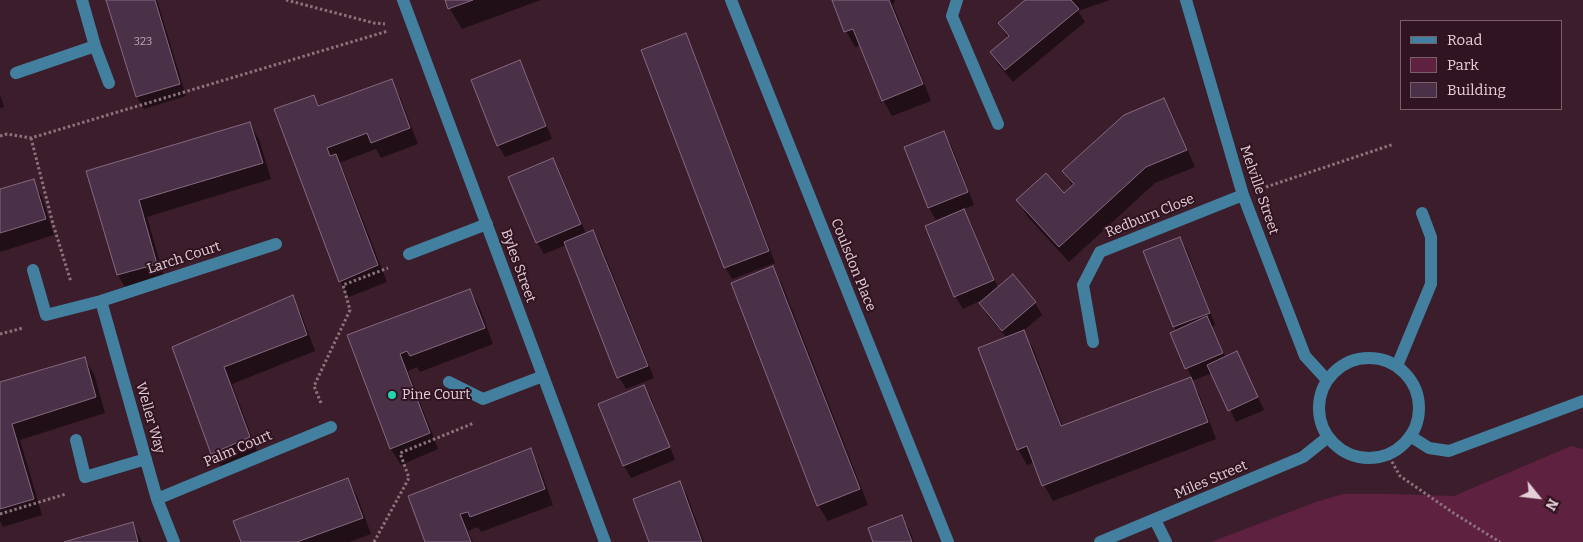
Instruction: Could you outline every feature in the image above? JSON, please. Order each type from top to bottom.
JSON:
[{"type":"street","points":[[82,0],[108,83]]},
{"type":"street","name":"Byles Street","points":[[403,0],[605,542]]},
{"type":"street","name":"Coulsdon Place","points":[[730,0],[948,542]]},
{"type":"street","points":[[957,0],[952,16],[998,124]]},
{"type":"street","name":"Melville Street","points":[[1186,0],[1243,195],[1305,356],[1327,380]]},
{"type":"street","points":[[16,73],[95,46]]},
{"type":"street","name":"Redburn Close","points":[[1093,342],[1083,285],[1100,252],[1243,195]]},
{"type":"street","points":[[1397,366],[1431,284],[1432,237],[1422,213]]},
{"type":"street","points":[[410,254],[487,224]]},
{"type":"street","name":"Larch Court","points":[[33,270],[46,315],[101,301],[276,244]]},
{"type":"street","name":"Weller Way","points":[[101,301],[156,499],[174,542]]},
{"type":"street","points":[[1372,358],[1397,366],[1413,386],[1418,403],[1417,420],[1410,436],[1398,448],[1382,456],[1365,458],[1348,453],[1334,444],[1323,430],[1319,413],[1320,396],[1327,380],[1339,368],[1355,360],[1372,358]]},
{"type":"street","points":[[449,382],[483,399],[543,376]]},
{"type":"street","points":[[1410,436],[1429,448],[1448,451],[1583,401]]},
{"type":"street","name":"Palm Court","points":[[156,499],[331,427]]},
{"type":"street","name":"Miles Street","points":[[1100,542],[1302,457],[1328,437]]},
{"type":"street","points":[[76,440],[86,477],[146,459]]},
{"type":"street","points":[[1155,520],[1166,542]]},
{"type":"path","points":[[286,0],[374,24],[412,24]]},
{"type":"path","points":[[0,136],[7,134],[31,138],[412,24]]},
{"type":"path","points":[[31,138],[78,307]]},
{"type":"path","points":[[1243,195],[1394,144]]},
{"type":"path","points":[[331,427],[314,386],[350,310],[343,285],[403,262],[410,254]]},
{"type":"path","points":[[374,542],[408,478],[400,453],[494,416],[488,397]]},
{"type":"path","points":[[1388,453],[1400,476],[1500,542]]},
{"type":"path","points":[[0,514],[72,493],[86,477]]},
{"type":"green space","points":[[1571,446],[1583,449],[1583,542],[1211,542],[1316,502],[1343,494],[1454,496]]},
{"type":"building","points":[[106,0],[155,0],[180,84],[136,97]]},
{"type":"building","points":[[445,0],[473,0],[448,9]]},
{"type":"building","points":[[832,0],[889,0],[923,84],[882,101],[853,29],[844,32]]},
{"type":"building","points":[[1025,0],[1071,0],[1079,9],[1005,70],[990,52],[1009,36],[998,23]]},
{"type":"building","points":[[686,33],[769,251],[724,268],[641,50]]},
{"type":"building","points":[[520,60],[546,126],[497,146],[471,80]]},
{"type":"building","points":[[392,79],[410,128],[371,143],[367,133],[327,148],[330,156],[336,154],[378,265],[339,282],[274,109],[314,95],[318,106]]},
{"type":"building","points":[[1164,98],[1187,150],[1146,167],[1059,247],[1016,200],[1046,173],[1064,193],[1074,184],[1062,171],[1124,115]]},
{"type":"building","points":[[250,122],[263,163],[139,200],[157,264],[117,275],[86,171]]},
{"type":"building","points":[[944,131],[968,192],[928,208],[904,147]]},
{"type":"building","points":[[553,158],[581,224],[536,243],[508,177]]},
{"type":"building","points":[[34,179],[46,219],[0,233],[0,189]]},
{"type":"building","points":[[964,209],[994,280],[954,297],[925,226]]},
{"type":"building","points":[[593,230],[648,366],[617,378],[564,242]]},
{"type":"building","points":[[1180,237],[1210,313],[1173,327],[1143,251]]},
{"type":"building","points":[[773,266],[860,489],[817,506],[731,283]]},
{"type":"building","points":[[1013,274],[1036,302],[1002,331],[979,303]]},
{"type":"building","name":"Pine Court","points":[[470,289],[485,328],[410,356],[407,351],[400,354],[430,433],[390,449],[347,335]]},
{"type":"building","points":[[293,295],[307,335],[224,367],[250,437],[211,454],[172,347]]},
{"type":"building","points":[[1207,316],[1223,353],[1185,369],[1170,333]]},
{"type":"building","points":[[1024,330],[1061,426],[1191,377],[1208,422],[1042,486],[1027,446],[1017,450],[978,348]]},
{"type":"building","points":[[1237,351],[1258,397],[1228,411],[1207,365]]},
{"type":"building","points":[[85,357],[96,397],[12,424],[34,499],[0,509],[0,382]]},
{"type":"building","points":[[644,385],[670,447],[623,466],[598,404]]},
{"type":"building","points":[[531,448],[545,489],[470,517],[468,512],[460,514],[471,542],[425,542],[408,496]]},
{"type":"building","points":[[348,478],[363,518],[297,542],[241,542],[233,521]]},
{"type":"building","points":[[680,481],[702,542],[649,542],[633,499]]},
{"type":"building","points":[[902,515],[912,542],[873,542],[868,528]]},
{"type":"building","points":[[133,522],[138,542],[64,542]]},
{"type":"place","name":"Pine Court","points":[[392,395]]}]
